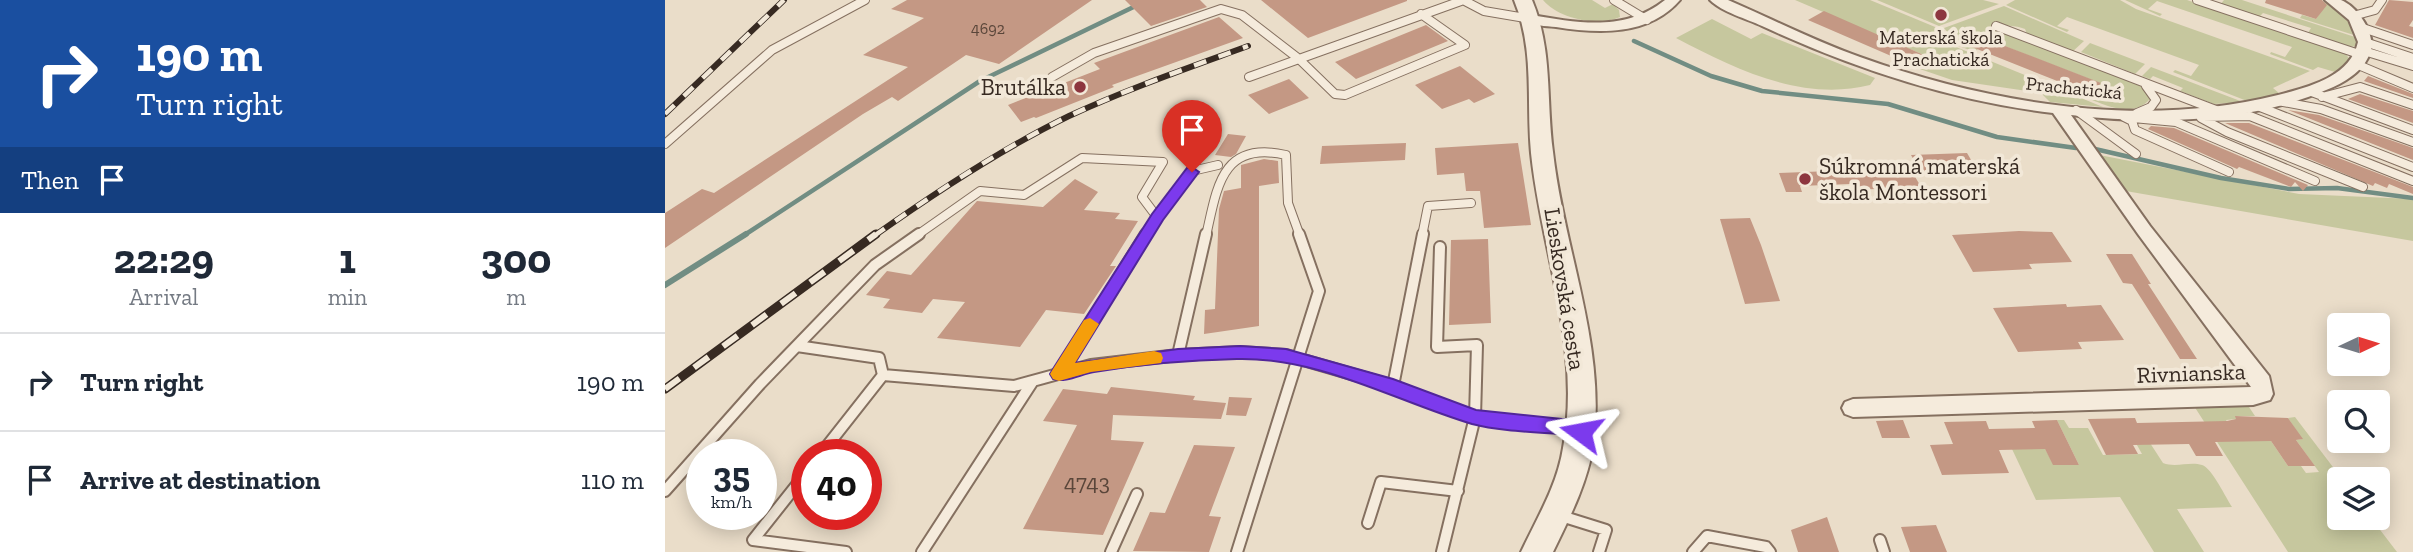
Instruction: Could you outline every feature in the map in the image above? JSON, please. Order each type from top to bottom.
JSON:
[{"type":"street","points":[[1527,10],[1572,27],[1604,28],[1632,25],[1647,20],[1673,0]]},
{"type":"street","name":"Prachatická","points":[[1717,0],[1845,56],[1896,74],[1977,95],[2058,108],[2127,114],[2193,115],[2315,94],[2343,75],[2360,43]]},
{"type":"street","points":[[2332,0],[2360,43]]},
{"type":"street","name":"Lieskovská cesta","points":[[1527,10],[1541,64],[1543,154],[1566,279],[1581,397],[1581,428],[1570,477],[1537,552]]},
{"type":"street","name":"Rivnianska","points":[[1853,408],[2239,397],[2262,394],[2261,382],[2058,108]]},
{"type":"lane","points":[[665,144],[772,50],[865,0]]},
{"type":"lane","points":[[1614,0],[1647,20]]},
{"type":"lane","points":[[2197,0],[2413,58]]},
{"type":"lane","points":[[2360,43],[2382,0]]},
{"type":"lane","points":[[1248,77],[1462,1],[1487,11],[1527,10]]},
{"type":"lane","points":[[1052,77],[1094,52],[1221,9],[1240,13],[1279,47],[1299,59],[1335,93],[1345,95],[1465,44],[1421,14]]},
{"type":"lane","points":[[1996,26],[2216,111]]},
{"type":"lane","points":[[2360,43],[2412,42]]},
{"type":"lane","points":[[2360,43],[2413,66]]},
{"type":"lane","points":[[2360,43],[2413,88]]},
{"type":"lane","points":[[2127,114],[2151,107],[2156,100],[2153,92],[2143,83]]},
{"type":"lane","points":[[2315,94],[2361,87],[2413,105]]},
{"type":"lane","points":[[2315,94],[2413,130]]},
{"type":"lane","points":[[2277,101],[2321,109],[2413,142]]},
{"type":"lane","points":[[2255,105],[2413,167]]},
{"type":"lane","points":[[2076,110],[2136,154]]},
{"type":"lane","points":[[2127,114],[2135,130],[2229,172]]},
{"type":"lane","points":[[2127,114],[2176,121],[2315,181]]},
{"type":"lane","points":[[2193,115],[2250,116],[2413,181]]},
{"type":"lane","points":[[2193,115],[2227,132],[2363,187]]},
{"type":"lane","points":[[1178,355],[1219,180],[1232,162],[1246,154],[1275,152],[1286,155],[1288,203],[1318,291],[1237,552]]},
{"type":"lane","points":[[665,491],[875,265],[980,191],[1024,195],[1081,158],[1163,162],[1142,197],[1157,217]]},
{"type":"lane","points":[[1059,374],[1157,217],[1192,172],[1218,165]]},
{"type":"lane","points":[[1393,386],[1428,206],[1471,203]]},
{"type":"lane","points":[[1440,247],[1437,347],[1477,345],[1475,417],[1442,552]]},
{"type":"lane","points":[[797,346],[879,358],[883,375]]},
{"type":"lane","points":[[883,375],[1014,386],[1091,365],[1178,355],[1240,352],[1299,359],[1393,386],[1475,417],[1581,428]]},
{"type":"lane","points":[[833,439],[883,375]]},
{"type":"lane","points":[[922,552],[1033,381]]},
{"type":"lane","points":[[1368,523],[1381,482],[1458,491]]},
{"type":"lane","points":[[791,492],[753,540],[846,552]]},
{"type":"lane","points":[[1111,552],[1137,494]]},
{"type":"lane","points":[[1555,514],[1606,530],[1599,552]]},
{"type":"lane","points":[[1693,552],[1707,536],[1766,547],[1770,552]]},
{"type":"green space","points":[[1543,0],[1592,0],[1605,8],[1613,4],[1619,10],[1620,17],[1601,21],[1579,19],[1559,12]]},
{"type":"green space","points":[[1795,0],[1870,0],[1940,29],[1956,47],[2103,107],[2050,102],[2041,93],[1952,80],[1911,66],[1913,64],[1927,70],[1938,61]]},
{"type":"green space","name":"Materská škola Prachatická","points":[[1877,0],[1983,0],[1999,4],[1939,26]]},
{"type":"green space","points":[[2015,0],[2120,0],[2136,9],[2310,71],[2273,88],[2280,94],[2247,101],[2173,72],[2175,70],[2191,76],[2199,65],[2067,17],[2057,26],[2069,30],[2067,32],[2006,5]]},
{"type":"green space","points":[[2125,0],[2187,0],[2345,53],[2351,61],[2335,72],[2318,67],[2313,70],[2270,54],[2271,52],[2285,57],[2292,47],[2157,1],[2148,9],[2162,14],[2160,16]]},
{"type":"green space","points":[[2224,0],[2242,0],[2358,38],[2358,46],[2345,47],[2308,33],[2311,28],[2263,13],[2257,19],[2219,6]]},
{"type":"green space","points":[[2290,0],[2332,4],[2344,15],[2357,36],[2300,18],[2302,15],[2316,19],[2322,10]]},
{"type":"green space","points":[[2004,6],[2084,41],[2071,53],[2027,34],[2025,29],[1994,23],[1991,26],[2136,82],[2147,90],[2150,99],[2142,106],[2132,109],[2101,104],[2072,91],[2075,88],[2090,94],[2100,83],[1973,34],[1962,43],[1978,49],[1975,52],[1959,46],[1944,28]]},
{"type":"green space","points":[[1712,19],[1751,39],[1762,33],[1875,78],[1870,85],[1845,89],[1794,86],[1745,71],[1676,38]]},
{"type":"green space","points":[[2090,43],[2145,64],[2135,74],[2081,52]]},
{"type":"green space","points":[[2151,67],[2243,102],[2214,104],[2180,91],[2183,88],[2153,76],[2150,79],[2142,76]]},
{"type":"green space","points":[[2094,154],[2299,194],[2413,199],[2413,241],[2120,190]]},
{"type":"green space","points":[[2247,404],[2255,416],[2236,416],[2236,419],[2226,420],[2240,441],[2271,441],[2288,466],[2301,466],[2306,473],[2319,472],[2296,440],[2302,439],[2288,418],[2295,417],[2333,467],[2327,467],[2327,530],[2380,530],[2397,552],[2288,552],[2194,406]]},
{"type":"green space","points":[[2057,420],[2064,420],[2069,428],[2088,428],[2103,455],[2142,454],[2127,427],[2139,426],[2163,463],[2197,464],[2206,467],[2232,507],[2177,509],[2204,552],[2154,552],[2120,497],[2036,500],[2012,449],[2045,449],[2054,465],[2079,465]]},
{"type":"building","points":[[907,0],[1092,0],[999,64],[966,55],[898,101],[892,97],[665,248],[665,213],[702,189],[714,193],[908,67],[863,55],[924,18],[891,9]]},
{"type":"building","points":[[1125,0],[1200,0],[1207,7],[1151,26]]},
{"type":"building","points":[[1261,0],[1407,0],[1407,1],[1308,38]]},
{"type":"building","points":[[2266,0],[2322,0],[2327,5],[2316,19],[2265,3]]},
{"type":"building","points":[[2389,0],[2413,2],[2413,20],[2409,26],[2413,27],[2413,38],[2375,25]]},
{"type":"building","points":[[1824,11],[1926,56],[1912,65],[1808,20]]},
{"type":"building","points":[[1219,17],[1243,38],[1112,85],[1114,87],[1036,118],[1021,122],[1008,105],[1100,69],[1094,63]]},
{"type":"building","points":[[1426,25],[1448,41],[1356,79],[1335,62]]},
{"type":"building","points":[[1976,35],[2101,83],[2090,94],[1972,47]]},
{"type":"building","points":[[1460,66],[1495,94],[1474,103],[1469,99],[1442,109],[1415,85]]},
{"type":"building","points":[[2368,76],[2413,94],[2413,98],[2364,81]]},
{"type":"building","points":[[1289,79],[1309,98],[1269,114],[1248,95]]},
{"type":"building","points":[[2360,94],[2413,111],[2413,123],[2348,99]]},
{"type":"building","points":[[2288,110],[2319,115],[2413,148],[2413,160]]},
{"type":"building","points":[[2225,123],[2249,123],[2413,187],[2413,194],[2389,184],[2387,188],[2375,183],[2373,186]]},
{"type":"building","points":[[2151,126],[2174,128],[2308,185],[2303,191],[2295,182],[2291,187],[2239,167],[2237,169],[2148,129]]},
{"type":"building","points":[[1228,134],[1246,136],[1236,154],[1231,157],[1215,155]]},
{"type":"building","points":[[1406,143],[1405,160],[1320,164],[1322,146]]},
{"type":"building","points":[[1518,143],[1531,225],[1484,228],[1480,191],[1466,191],[1464,173],[1437,175],[1435,148]]},
{"type":"building","points":[[1967,153],[1977,170],[1921,173],[1911,155]]},
{"type":"building","points":[[1264,159],[1278,161],[1279,183],[1259,186],[1259,326],[1204,334],[1205,310],[1215,309],[1219,209],[1224,191],[1241,188],[1241,165]]},
{"type":"building","points":[[1910,168],[1921,187],[1853,190],[1850,184],[1800,186],[1802,192],[1786,192],[1779,173]]},
{"type":"building","points":[[1075,179],[1098,192],[1084,210],[1120,213],[1115,219],[1138,221],[1110,266],[1116,266],[1084,314],[1046,310],[1020,347],[937,338],[965,302],[933,299],[922,313],[883,308],[890,299],[866,295],[887,271],[911,275],[977,201],[1043,207]]},
{"type":"building","points":[[1750,218],[1780,301],[1745,304],[1720,219]]},
{"type":"building","points":[[2052,232],[2072,262],[2029,264],[2032,269],[1973,272],[1952,235]]},
{"type":"building","points":[[1488,239],[1491,323],[1449,325],[1451,240]]},
{"type":"building","points":[[2106,254],[2132,254],[2151,284],[2148,284],[2197,359],[2180,359],[2132,284],[2123,283]]},
{"type":"building","points":[[2066,304],[2067,307],[2101,305],[2124,340],[2078,342],[2082,349],[2018,352],[1993,308]]},
{"type":"building","points":[[1111,387],[1195,396],[1193,400],[1226,403],[1221,419],[1113,415],[1111,440],[1144,442],[1103,535],[1023,529],[1077,425],[1043,421],[1063,389],[1107,394]]},
{"type":"building","points":[[1229,397],[1252,398],[1246,416],[1226,415]]},
{"type":"building","points":[[2235,416],[2288,418],[2303,439],[2296,440],[2315,466],[2288,466],[2271,441],[2215,442],[2223,456],[2196,456],[2189,444],[2133,445],[2138,454],[2106,455],[2088,419],[2135,418],[2137,423],[2227,421],[2236,419]]},
{"type":"building","points":[[1903,420],[1910,438],[1882,438],[1876,421]]},
{"type":"building","points":[[2057,420],[2079,465],[2053,465],[2045,449],[1999,450],[2009,473],[1942,475],[1930,445],[1953,444],[1944,422],[1986,421],[1989,429],[2035,428],[2032,421]]},
{"type":"building","points":[[1194,445],[1235,447],[1209,516],[1221,517],[1209,552],[1133,551],[1150,512],[1165,513]]},
{"type":"building","points":[[1827,517],[1839,552],[1798,552],[1791,530]]},
{"type":"building","points":[[1936,525],[1947,552],[1910,552],[1901,527]]},
{"type":"waterway","points":[[743,236],[980,81],[1148,0]]},
{"type":"waterway","points":[[1634,41],[1711,76],[1762,91],[1888,104],[1997,137],[2076,148]]},
{"type":"waterway","points":[[2095,149],[2221,178],[2289,189],[2337,188],[2413,198]]},
{"type":"waterway","points":[[665,285],[746,234]]},
{"type":"railway","points":[[665,114],[784,0]]},
{"type":"railway","points":[[874,236],[969,172],[1069,116],[1248,46]]},
{"type":"railway","points":[[665,389],[876,234]]},
{"type":"slow traffic","points":[[1090,324],[1059,374],[1091,365],[1154,358]]},
{"type":"place","name":"Materská škola Prachatická","points":[[1941,15]]},
{"type":"place","name":"Brutálka","points":[[1080,87]]},
{"type":"place","name":"Súkromná materská škola Montessori","points":[[1805,179]]},
{"type":"route","points":[[1192,172],[1157,217],[1059,374],[1091,365],[1178,355],[1240,352],[1286,355],[1393,386],[1475,417],[1581,428],[1581,432]]}]
